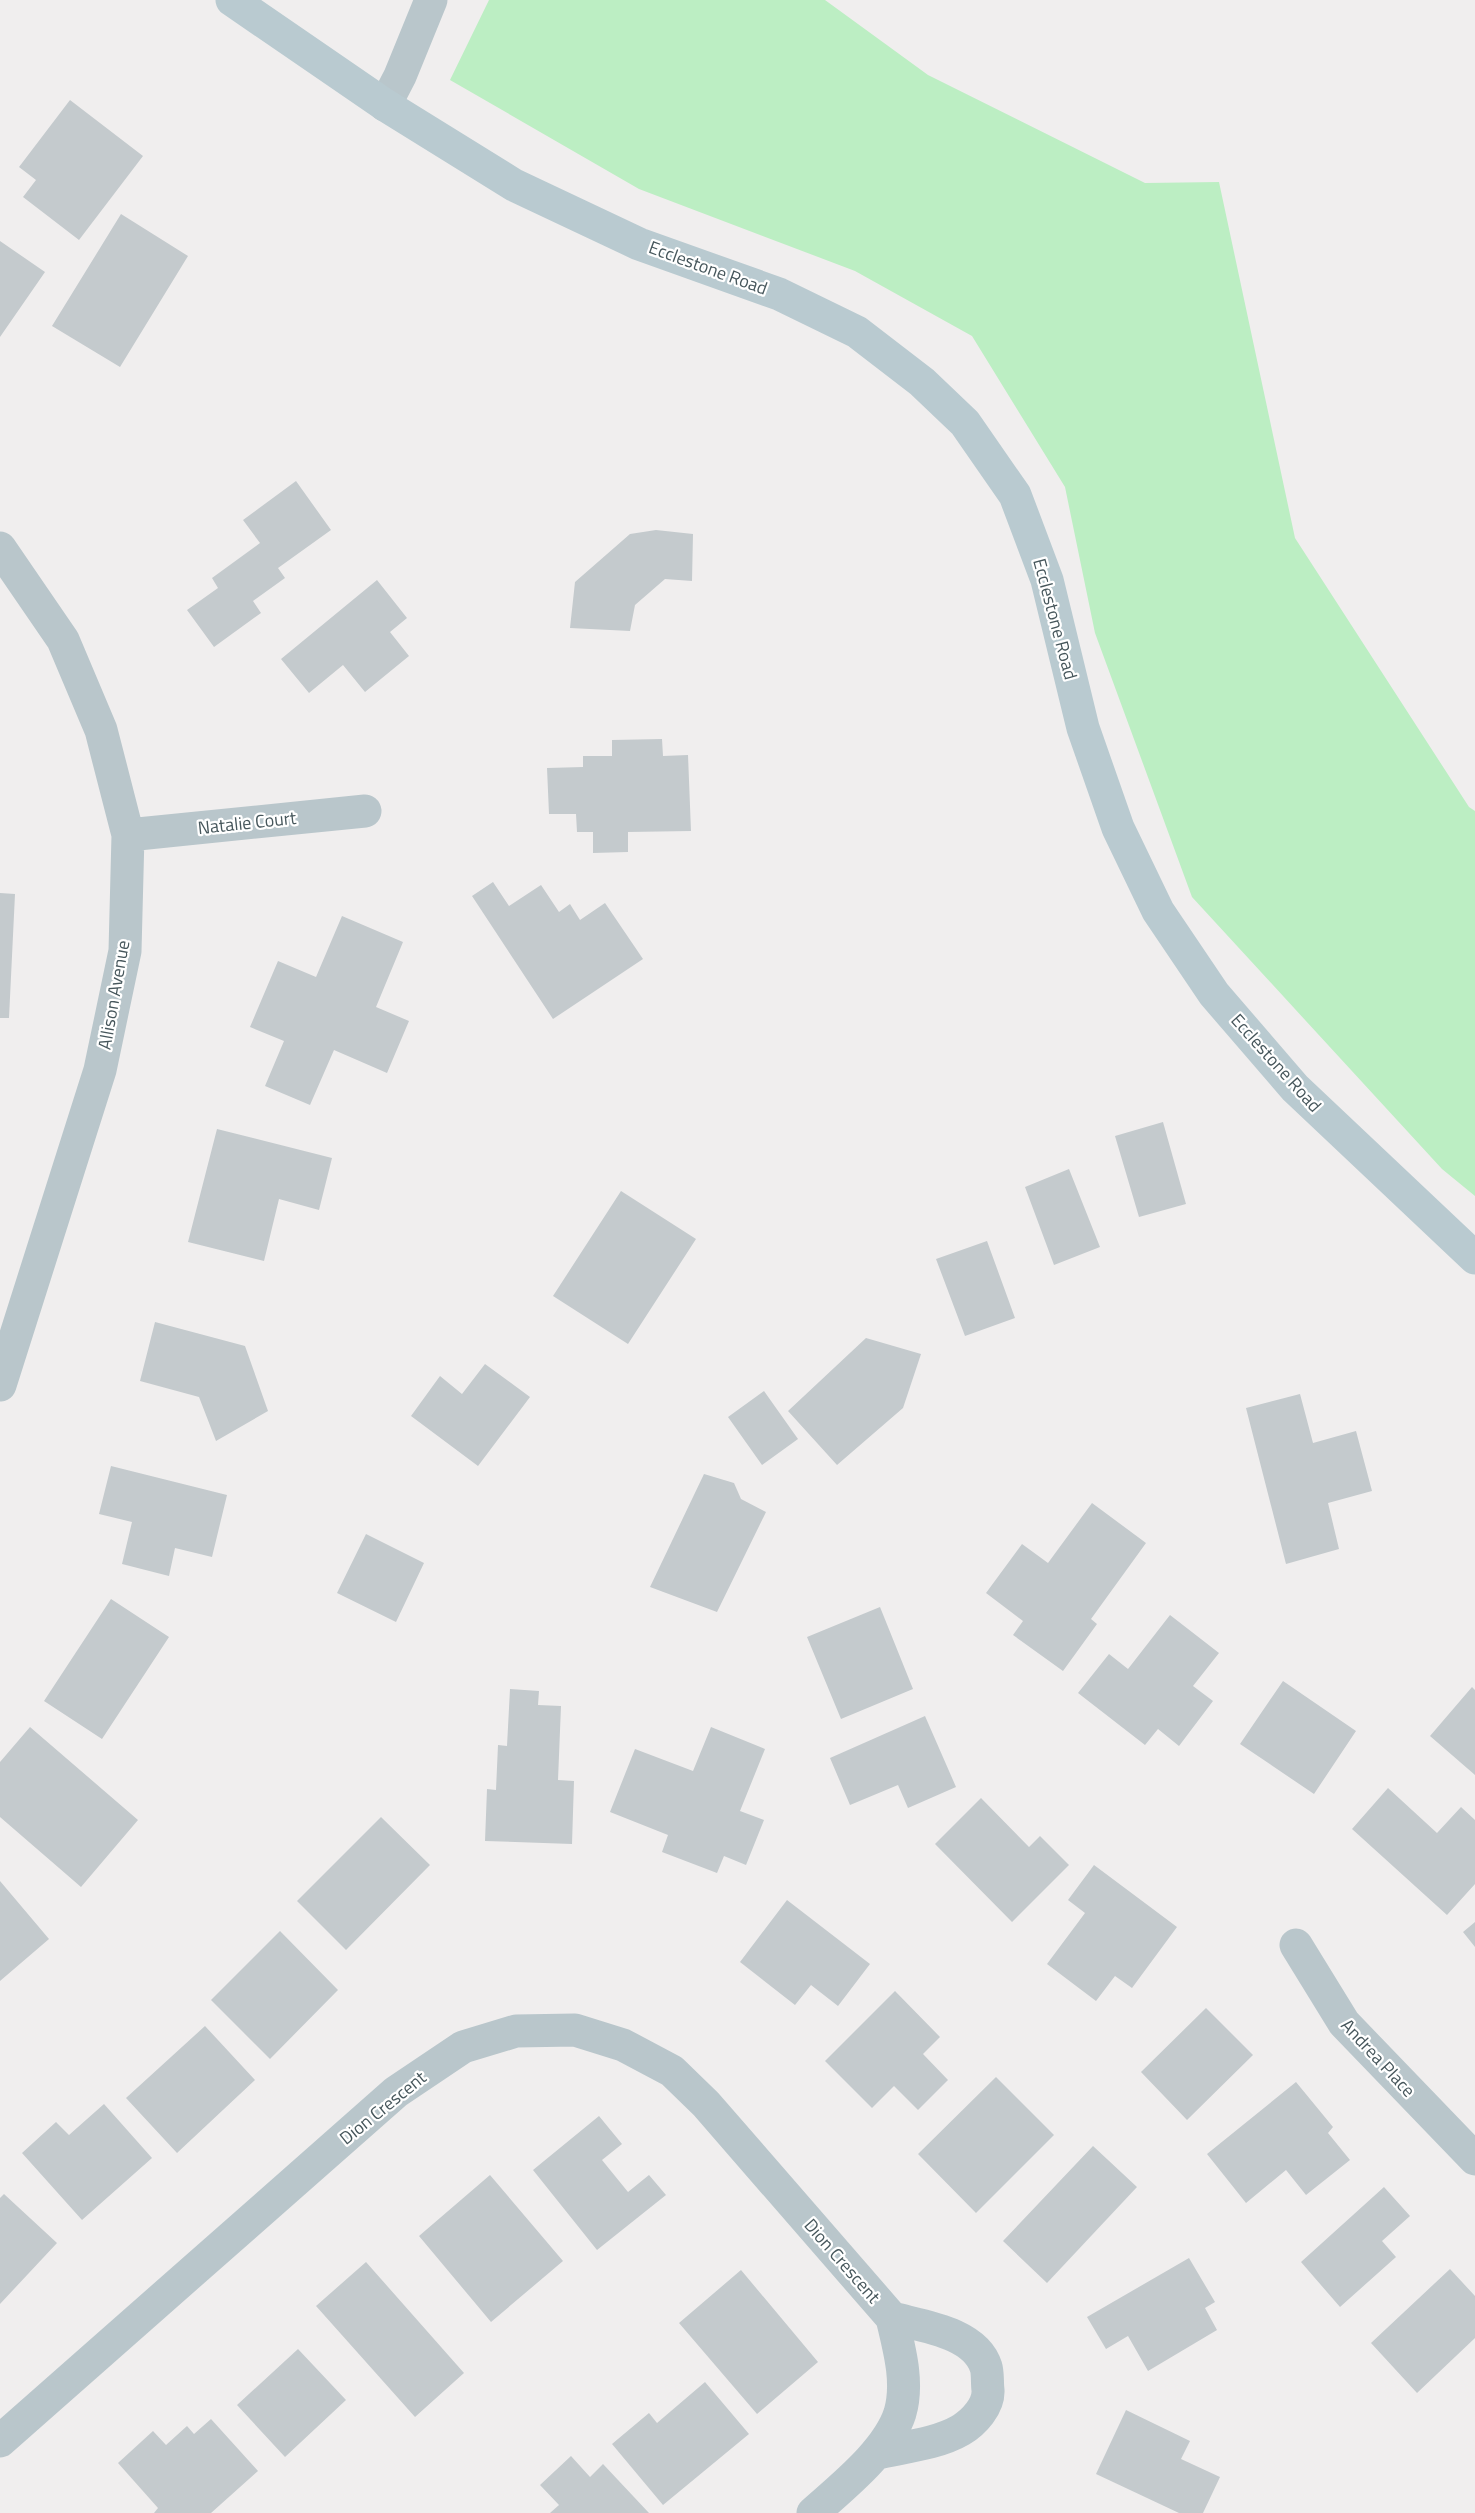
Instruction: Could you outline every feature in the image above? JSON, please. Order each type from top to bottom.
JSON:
[{"type":"main road","name":"Ecclestone Road","points":[[232,0],[385,105],[514,185],[639,244],[779,294],[857,332],[922,382],[965,423],[1015,495],[1047,580],[1083,728],[1118,828],[1158,911],[1214,994],[1295,1088],[1475,1258]]},
{"type":"street","points":[[385,105],[400,76],[431,0]]},
{"type":"street","name":"Allison Avenue","points":[[0,548],[63,640],[101,730],[128,835],[125,951],[100,1070],[0,1385]]},
{"type":"street","name":"Natalie Court","points":[[128,835],[365,811]]},
{"type":"street","name":"Andrea Place","points":[[1296,1945],[1344,2023],[1475,2159]]},
{"type":"street","name":"Dion Crescent","points":[[0,2441],[396,2092],[463,2048],[516,2031],[574,2030],[623,2045],[672,2070],[706,2104],[891,2318],[901,2356],[903,2383],[900,2414],[877,2453],[813,2513]]},
{"type":"street","name":"Dion Crescent","points":[[877,2453],[941,2438],[961,2430],[978,2416],[988,2394],[986,2367],[974,2348],[955,2336],[891,2318]]},
{"type":"green space","points":[[489,0],[825,0],[928,75],[1145,183],[1219,182],[1295,538],[1469,807],[1475,811],[1475,1196],[1442,1169],[1192,897],[1095,633],[1065,487],[972,336],[855,271],[639,189],[450,80]]},
{"type":"building","points":[[70,100],[143,156],[79,240],[23,197],[36,180],[19,167]]},
{"type":"building","points":[[121,214],[188,256],[120,367],[52,326]]},
{"type":"building","points":[[0,241],[45,272],[0,337]]},
{"type":"building","points":[[296,481],[331,530],[278,568],[285,578],[253,601],[261,613],[214,647],[187,610],[218,588],[212,578],[260,543],[243,520]]},
{"type":"building","points":[[656,530],[693,534],[692,581],[665,579],[635,605],[630,631],[570,628],[575,582],[630,534]]},
{"type":"building","points":[[377,580],[407,618],[390,632],[409,656],[365,692],[343,665],[309,693],[281,659]]},
{"type":"building","points":[[662,739],[663,756],[688,755],[691,831],[628,832],[628,852],[593,853],[593,832],[577,832],[576,814],[549,814],[547,768],[583,767],[583,756],[612,756],[612,740]]},
{"type":"building","points":[[493,882],[509,906],[541,885],[559,912],[570,904],[580,920],[605,903],[643,959],[553,1019],[472,896]]},
{"type":"building","points":[[0,893],[15,894],[9,1018],[0,1018]]},
{"type":"building","points":[[342,916],[403,942],[376,1007],[409,1021],[387,1073],[334,1050],[310,1105],[265,1086],[284,1041],[250,1027],[278,961],[316,977]]},
{"type":"building","points":[[1163,1122],[1186,1204],[1139,1217],[1115,1136]]},
{"type":"building","points":[[217,1129],[332,1158],[319,1210],[279,1199],[264,1261],[188,1242]]},
{"type":"building","points":[[1069,1169],[1100,1247],[1054,1265],[1025,1187]]},
{"type":"building","points":[[621,1191],[696,1239],[628,1344],[553,1296]]},
{"type":"building","points":[[987,1241],[1015,1318],[965,1336],[936,1259]]},
{"type":"building","points":[[155,1322],[245,1346],[268,1411],[216,1441],[199,1397],[140,1381]]},
{"type":"building","points":[[866,1338],[921,1354],[903,1408],[837,1465],[788,1411]]},
{"type":"building","points":[[485,1364],[530,1397],[478,1466],[411,1416],[440,1376],[462,1394]]},
{"type":"building","points":[[764,1391],[798,1439],[762,1465],[728,1417]]},
{"type":"building","points":[[1300,1394],[1313,1443],[1356,1431],[1372,1491],[1328,1503],[1339,1549],[1286,1564],[1246,1408]]},
{"type":"building","points":[[111,1466],[227,1495],[212,1557],[175,1548],[169,1576],[122,1564],[132,1522],[99,1514]]},
{"type":"building","points":[[704,1474],[734,1483],[741,1499],[766,1512],[717,1612],[650,1587]]},
{"type":"building","points":[[1092,1503],[1146,1543],[1091,1619],[1097,1624],[1063,1671],[1013,1635],[1023,1621],[986,1593],[1022,1544],[1048,1563]]},
{"type":"building","points":[[366,1534],[424,1563],[396,1622],[337,1593]]},
{"type":"building","points":[[111,1599],[169,1637],[102,1739],[44,1701]]},
{"type":"building","points":[[880,1607],[913,1689],[841,1719],[807,1637]]},
{"type":"building","points":[[1170,1615],[1219,1653],[1193,1686],[1213,1701],[1179,1746],[1158,1729],[1145,1745],[1078,1693],[1109,1654],[1128,1669]]},
{"type":"building","points":[[1283,1681],[1356,1731],[1314,1794],[1240,1744]]},
{"type":"building","points":[[1472,1687],[1475,1690],[1475,1775],[1430,1736]]},
{"type":"building","points":[[510,1689],[539,1691],[538,1705],[561,1706],[558,1780],[574,1781],[572,1844],[485,1841],[487,1789],[496,1790],[498,1745],[507,1746]]},
{"type":"building","points":[[925,1716],[956,1787],[908,1808],[898,1785],[850,1805],[830,1758]]},
{"type":"building","points":[[30,1727],[138,1820],[81,1887],[0,1817],[0,1762]]},
{"type":"building","points":[[711,1727],[765,1749],[740,1811],[764,1820],[746,1865],[724,1856],[717,1873],[662,1852],[668,1835],[610,1812],[635,1749],[693,1771]]},
{"type":"building","points":[[1388,1788],[1437,1833],[1461,1807],[1475,1820],[1475,1884],[1447,1915],[1352,1829]]},
{"type":"building","points":[[981,1798],[1029,1847],[1040,1836],[1069,1865],[1012,1922],[935,1844]]},
{"type":"building","points":[[381,1817],[430,1865],[346,1950],[297,1901]]},
{"type":"building","points":[[1094,1865],[1177,1927],[1132,1988],[1115,1976],[1096,2001],[1047,1964],[1085,1913],[1068,1900]]},
{"type":"building","points":[[0,1881],[49,1939],[0,1981]]},
{"type":"building","points":[[787,1900],[870,1964],[838,2006],[811,1985],[795,2005],[740,1962]]},
{"type":"building","points":[[1475,1922],[1475,1947],[1463,1932]]},
{"type":"building","points":[[280,1931],[338,1990],[270,2059],[211,2000]]},
{"type":"building","points":[[895,1991],[940,2037],[923,2054],[948,2080],[918,2110],[894,2086],[872,2108],[825,2061]]},
{"type":"building","points":[[1206,2008],[1253,2055],[1187,2120],[1141,2072]]},
{"type":"building","points":[[205,2026],[255,2080],[177,2153],[126,2098]]},
{"type":"building","points":[[996,2077],[1054,2135],[976,2213],[918,2154]]},
{"type":"building","points":[[1296,2082],[1333,2127],[1328,2133],[1350,2160],[1306,2195],[1286,2170],[1246,2203],[1207,2154]]},
{"type":"building","points":[[104,2104],[152,2158],[82,2220],[22,2153],[56,2122],[69,2135]]},
{"type":"building","points":[[599,2116],[622,2144],[602,2160],[628,2192],[649,2175],[666,2195],[597,2250],[533,2170]]},
{"type":"building","points":[[1093,2146],[1137,2187],[1047,2283],[1003,2241]]},
{"type":"building","points":[[490,2175],[563,2261],[491,2322],[419,2236]]},
{"type":"building","points":[[1384,2187],[1410,2216],[1382,2241],[1396,2257],[1340,2307],[1301,2262]]},
{"type":"building","points":[[4,2194],[57,2243],[0,2304],[0,2198]]},
{"type":"building","points":[[1189,2258],[1215,2302],[1205,2308],[1217,2330],[1148,2371],[1128,2336],[1106,2349],[1087,2317]]},
{"type":"building","points":[[366,2262],[464,2373],[415,2417],[316,2306]]},
{"type":"building","points":[[1450,2269],[1475,2296],[1475,2338],[1417,2393],[1371,2343]]},
{"type":"building","points":[[741,2270],[818,2362],[757,2414],[679,2323]]},
{"type":"building","points":[[298,2349],[346,2400],[285,2457],[237,2405]]},
{"type":"building","points":[[705,2382],[749,2434],[663,2505],[612,2444],[649,2413],[657,2423]]},
{"type":"building","points":[[1126,2410],[1190,2441],[1181,2459],[1220,2477],[1203,2513],[1179,2513],[1096,2474]]},
{"type":"building","points":[[211,2419],[258,2471],[211,2513],[154,2513],[158,2508],[118,2463],[153,2431],[166,2445],[187,2426],[194,2434]]},
{"type":"building","points":[[571,2456],[590,2477],[603,2464],[649,2513],[550,2513],[559,2505],[540,2485]]}]
